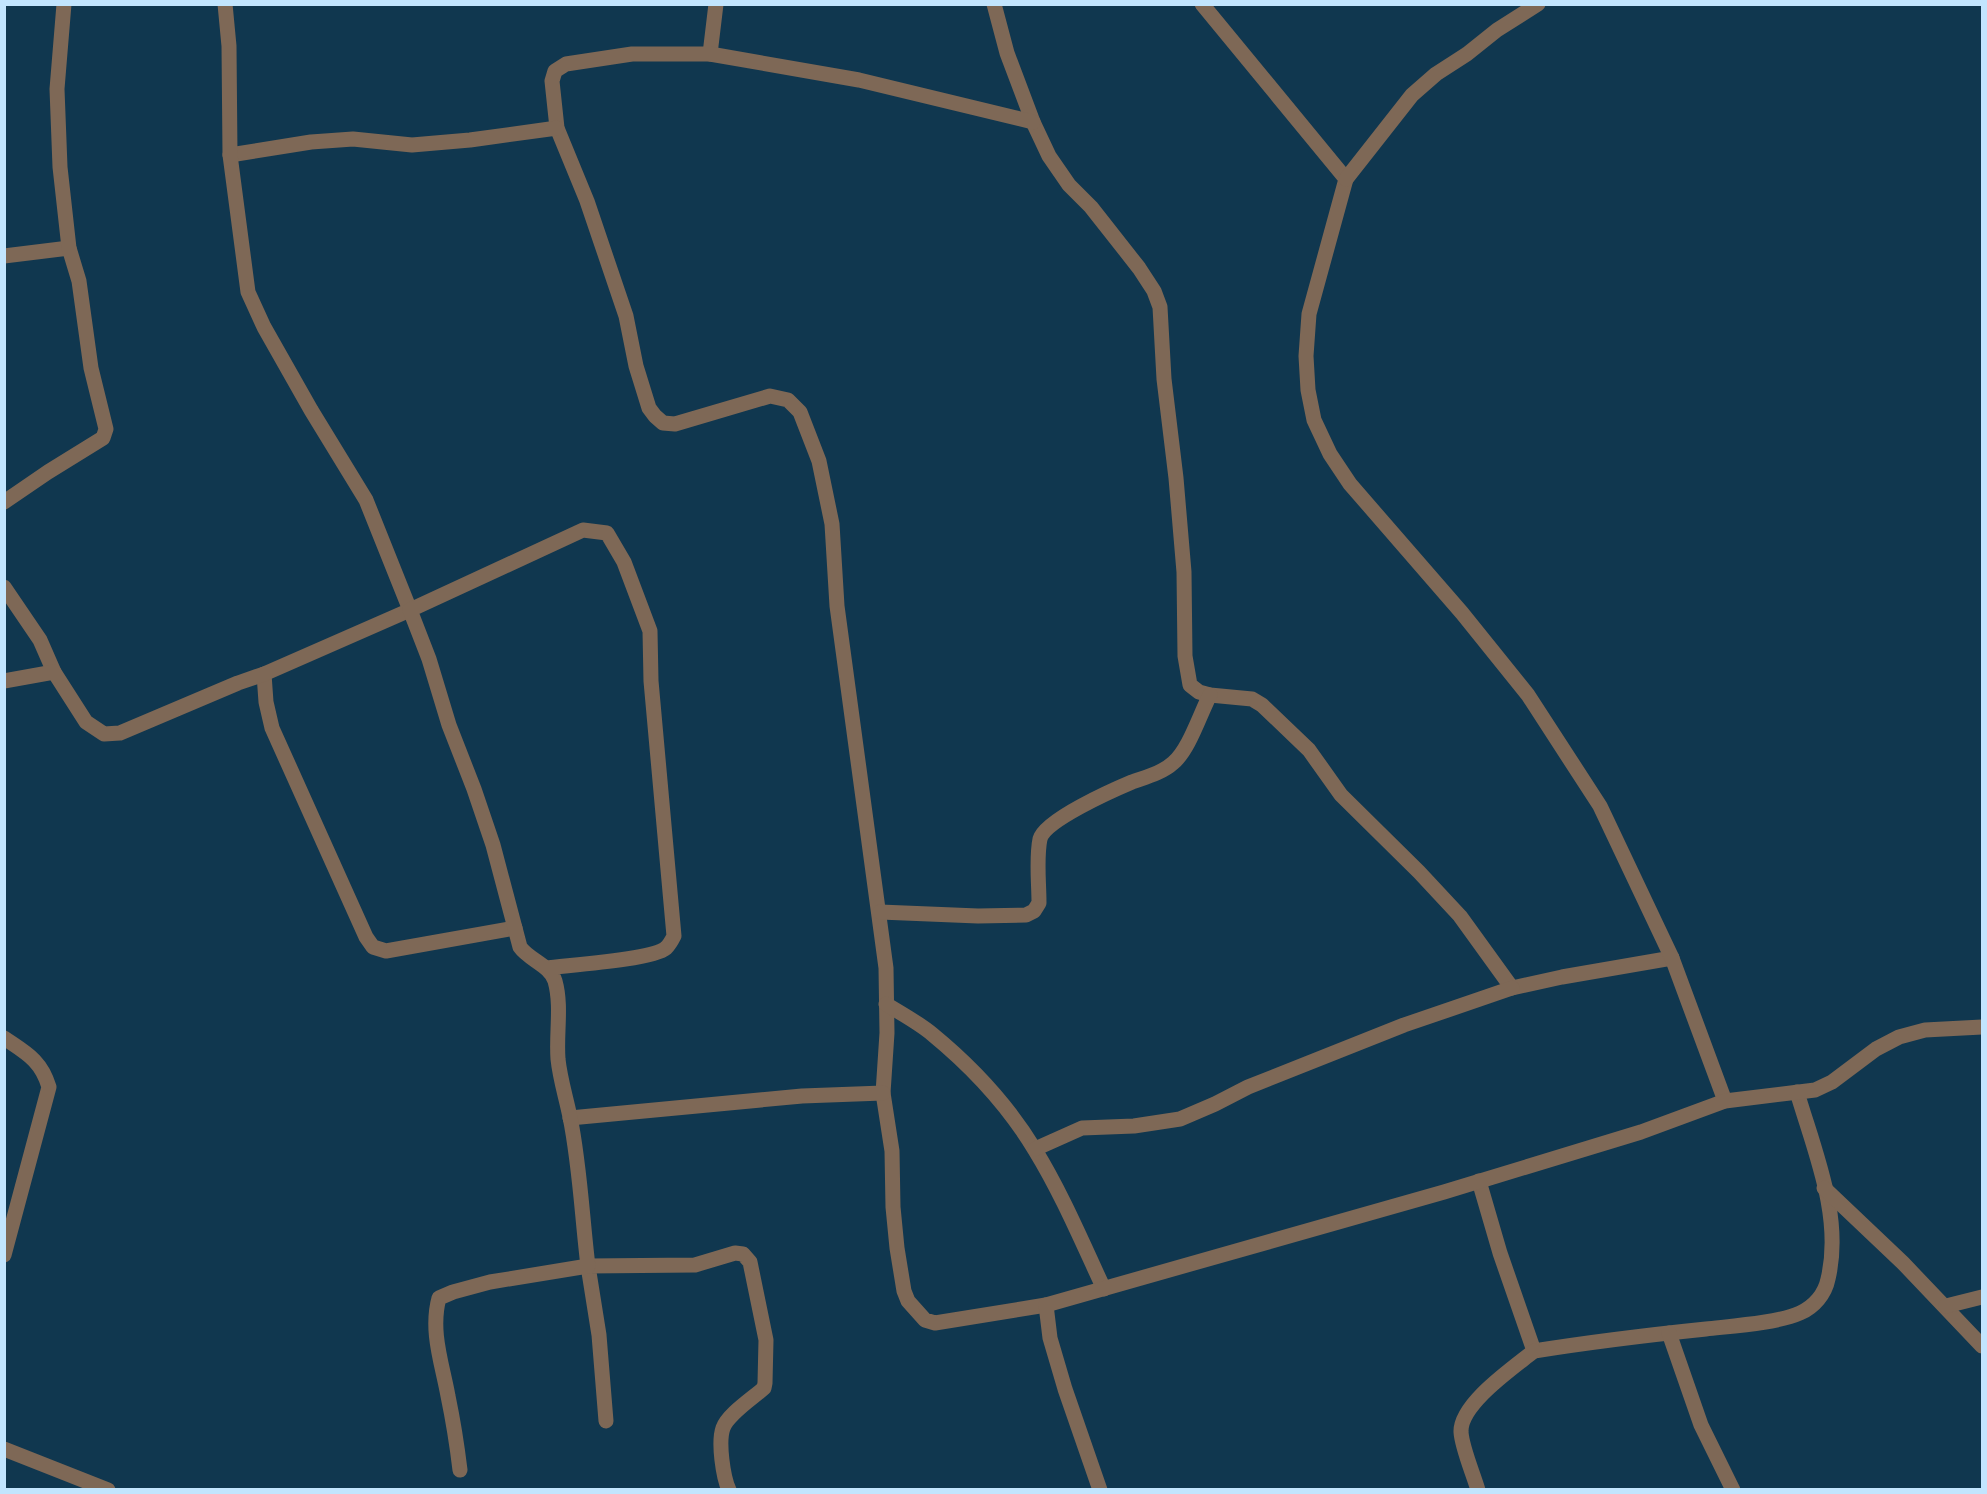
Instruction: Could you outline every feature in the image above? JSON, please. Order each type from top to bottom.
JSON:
[{"type":"street","points":[[4,502],[106,434],[91,368],[79,281],[69,248],[60,167],[57,89],[64,4]]},
{"type":"street","points":[[225,4],[229,46],[230,155],[248,292],[264,327],[311,410],[366,500],[429,659],[448,725],[474,789],[493,845],[515,928],[525,953],[546,968],[555,980],[560,1077],[570,1118],[599,1335],[606,1421]]},
{"type":"street","points":[[710,54],[716,4]]},
{"type":"street","points":[[994,4],[1006,53],[1049,156],[1069,185],[1091,207],[1117,239],[1154,291],[1160,307],[1164,379],[1184,572],[1185,656],[1190,685],[1199,692],[1209,695],[1252,699],[1262,705],[1309,750],[1341,795],[1460,916],[1512,988]]},
{"type":"street","points":[[1202,4],[1346,179]]},
{"type":"street","points":[[1538,4],[1436,74],[1412,95],[1346,179],[1309,314],[1306,356],[1308,390],[1314,420],[1330,454],[1350,484],[1462,613],[1528,694],[1600,806],[1672,958],[1725,1101]]},
{"type":"street","points":[[1033,122],[859,80],[710,54],[632,54],[566,64],[555,71],[552,81],[557,128],[599,235],[626,316],[636,366],[649,408],[663,423],[675,424],[770,396],[788,400],[800,412],[819,461],[832,524],[837,606],[886,968],[886,1066],[883,1093],[892,1151],[893,1208],[897,1248],[904,1291],[908,1301],[925,1320],[935,1323],[1046,1305],[1104,1289],[1641,1132],[1725,1101],[1815,1090],[1832,1082],[1876,1049],[1899,1037],[1925,1030],[1983,1027]]},
{"type":"street","points":[[230,155],[311,142],[353,139],[412,144],[470,140],[557,128]]},
{"type":"street","points":[[4,256],[69,248]]},
{"type":"street","points":[[4,587],[40,640],[54,672],[86,722],[104,734],[120,733],[264,674],[410,610],[583,530],[607,533],[624,562],[650,631],[651,681],[674,936],[666,948],[658,952],[546,968]]},
{"type":"street","points":[[4,681],[54,672]]},
{"type":"street","points":[[264,674],[266,702],[272,728],[366,937],[373,947],[386,951],[515,928]]},
{"type":"street","points":[[880,912],[978,916],[1026,915],[1034,911],[1039,903],[1041,836],[1048,827],[1074,810],[1129,783],[1166,769],[1175,762],[1182,753],[1209,695]]},
{"type":"street","points":[[1035,1149],[1082,1128],[1134,1126],[1180,1119],[1248,1087],[1404,1025],[1512,988],[1562,976],[1672,958]]},
{"type":"street","points":[[886,1004],[931,1033],[977,1075],[1035,1149],[1061,1197],[1104,1289]]},
{"type":"street","points":[[4,1038],[34,1059],[44,1072],[49,1087],[4,1255]]},
{"type":"street","points":[[1478,1490],[1461,1434],[1461,1422],[1472,1404],[1534,1351],[1755,1323],[1798,1314],[1813,1306],[1828,1280],[1832,1233],[1824,1188],[1797,1092]]},
{"type":"street","points":[[570,1118],[802,1096],[883,1093]]},
{"type":"street","points":[[1479,1181],[1500,1253],[1534,1351]]},
{"type":"street","points":[[1824,1188],[1946,1306],[1983,1346]]},
{"type":"street","points":[[459,1470],[456,1436],[435,1332],[434,1314],[439,1298],[490,1282],[588,1266],[695,1264],[735,1253],[743,1254],[750,1262],[766,1340],[765,1383],[764,1388],[736,1412],[722,1429],[723,1477],[729,1490]]},
{"type":"street","points":[[1946,1306],[1983,1297]]},
{"type":"street","points":[[1046,1305],[1050,1338],[1100,1490]]},
{"type":"street","points":[[1669,1333],[1701,1425],[1733,1490]]},
{"type":"street","points":[[4,1449],[108,1490]]}]
